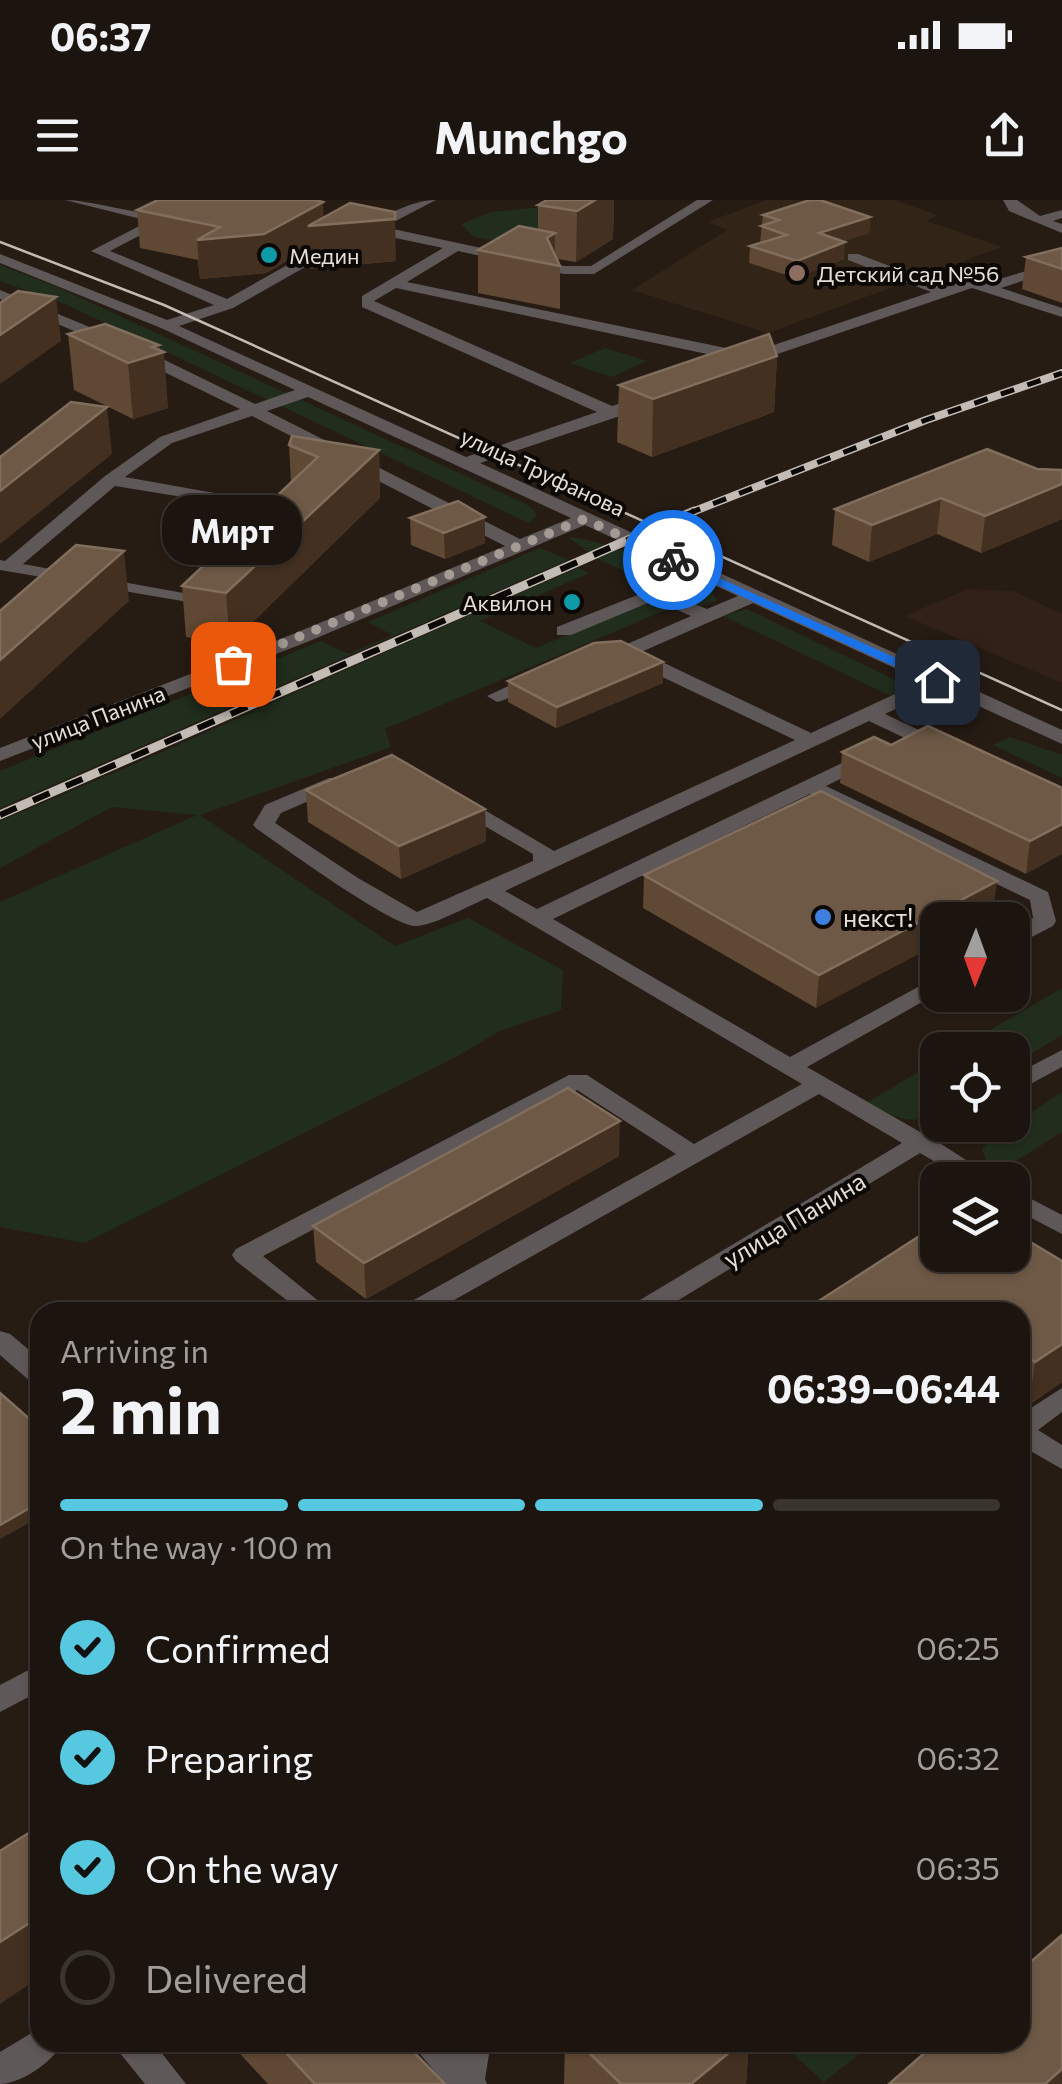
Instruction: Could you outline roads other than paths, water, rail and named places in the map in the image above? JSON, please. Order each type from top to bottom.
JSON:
[{"type":"street","points":[[72,200],[161,220]]},
{"type":"street","points":[[200,200],[98,251],[228,306]]},
{"type":"street","points":[[166,325],[228,306],[365,228],[388,222],[429,200]]},
{"type":"street","points":[[365,228],[564,270],[594,270],[706,200]]},
{"type":"street","points":[[1010,200],[1014,208],[1062,230]]},
{"type":"street","points":[[1039,222],[1062,214]]},
{"type":"street","points":[[458,245],[367,298],[367,304],[614,414]]},
{"type":"street","points":[[853,257],[944,292]]},
{"type":"street","name":"улица Труфанова","points":[[0,258],[166,325],[1062,738]]},
{"type":"street","points":[[988,287],[1046,269],[1062,271]]},
{"type":"street","points":[[716,372],[972,282],[1062,313]]},
{"type":"street","points":[[394,283],[750,358]]},
{"type":"street","points":[[0,294],[46,311],[520,546]]},
{"type":"street","points":[[4,566],[166,440],[310,391]]},
{"type":"street","points":[[466,464],[614,414],[665,392]]},
{"type":"street","points":[[111,480],[293,512],[278,524]]},
{"type":"street","name":"улица Панина","points":[[0,755],[300,638],[584,519]]},
{"type":"street","points":[[4,566],[193,600],[222,575]]},
{"type":"street","points":[[26,597],[52,575]]},
{"type":"street","points":[[564,632],[655,593],[706,616]]},
{"type":"street","points":[[751,597],[616,653],[810,740]]},
{"type":"street","points":[[496,696],[558,669]]},
{"type":"street","points":[[354,775],[272,809],[264,825],[350,883],[416,920],[937,682]]},
{"type":"street","points":[[537,918],[810,786],[922,739],[868,714]]},
{"type":"street","points":[[810,786],[1040,896]]},
{"type":"street","points":[[432,787],[542,852],[544,862]]},
{"type":"street","points":[[1040,896],[1062,884]]},
{"type":"street","points":[[488,890],[954,1162]]},
{"type":"street","points":[[1030,930],[1045,921],[1040,896]]},
{"type":"street","points":[[792,1066],[920,992]]},
{"type":"street","points":[[1030,1076],[1062,1057]]},
{"type":"street","points":[[306,1302],[245,1254],[578,1080],[693,1154]]},
{"type":"street","points":[[431,1302],[821,1083]]},
{"type":"street","name":"улица Панина","points":[[656,1302],[920,1142]]},
{"type":"street","points":[[1030,1207],[1062,1226]]},
{"type":"street","points":[[0,1340],[30,1366]]},
{"type":"street","points":[[1030,1422],[1062,1398]]},
{"type":"street","points":[[1030,1437],[1062,1460]]},
{"type":"street","points":[[0,1700],[30,1682]]},
{"type":"street","points":[[0,2072],[30,2052]]},
{"type":"street","points":[[138,2052],[168,2084]]},
{"type":"street","points":[[438,2052],[468,2082]]},
{"type":"street","points":[[468,2082],[472,2052]]},
{"type":"tram line","points":[[0,242],[164,305],[1062,710]]},
{"type":"railway","points":[[688,513],[926,420],[1062,373]]},
{"type":"railway","points":[[688,513],[694,511]]},
{"type":"railway","points":[[0,815],[688,513]]},
{"type":"place","name":"Медин","points":[[269,255]]},
{"type":"place","name":"Детский сад №56","points":[[797,273]]},
{"type":"place","name":"Аквилон","points":[[572,602]]},
{"type":"place","name":"Мирт","points":[[233,664]]},
{"type":"place","name":"некст!","points":[[823,917]]}]
